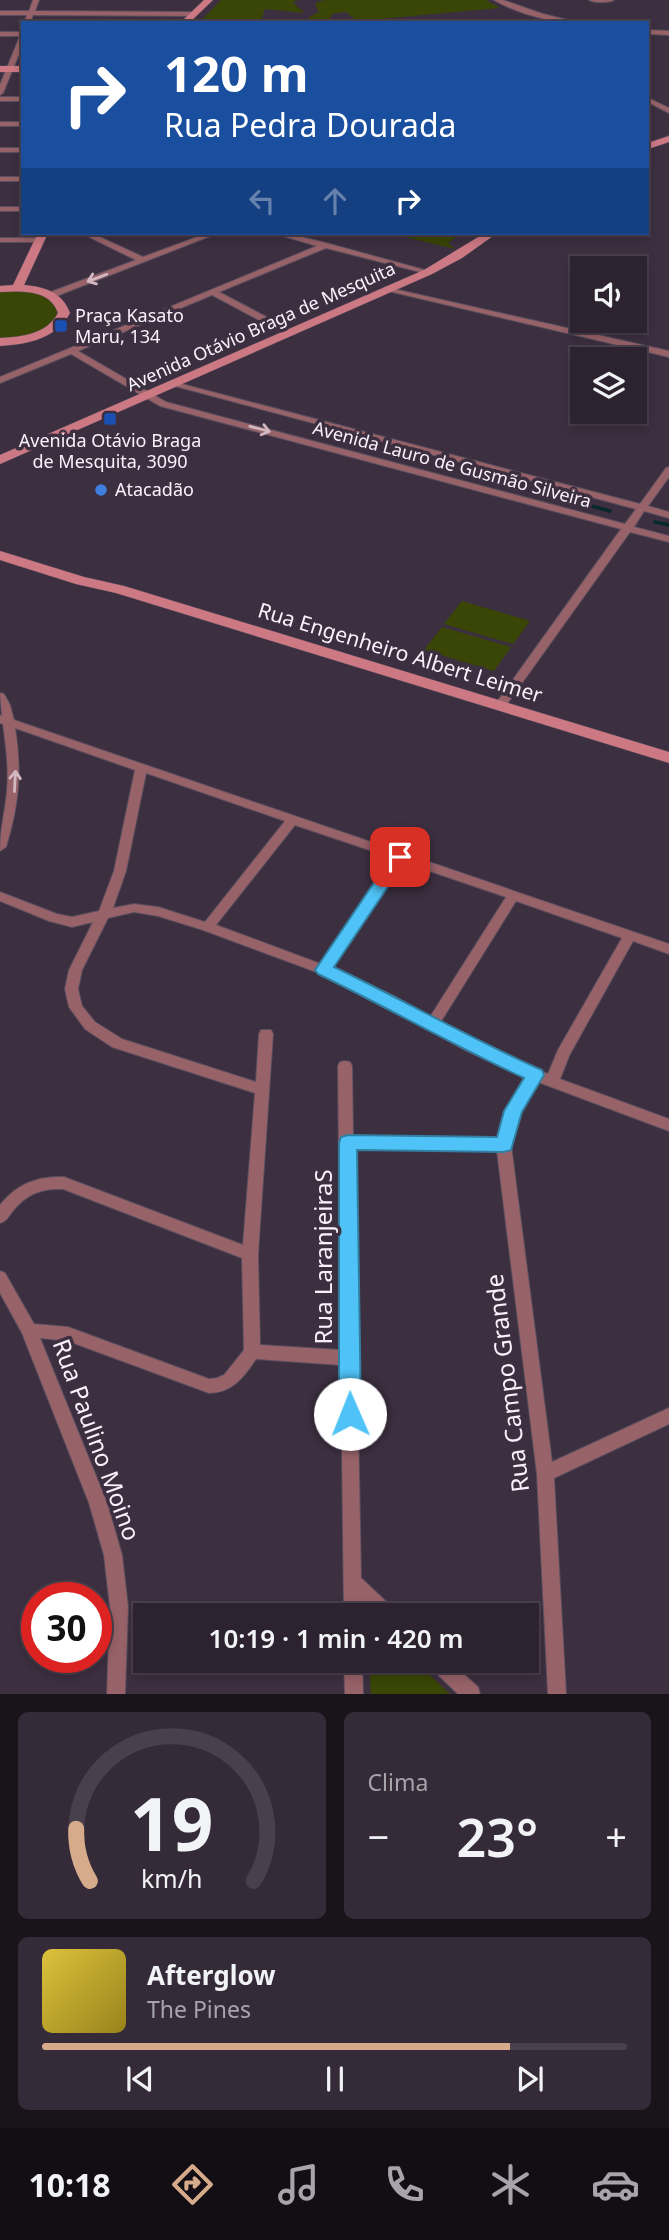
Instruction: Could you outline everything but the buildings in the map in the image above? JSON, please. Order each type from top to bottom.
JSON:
[{"type":"street","points":[[28,21],[36,0]]},
{"type":"street","points":[[186,21],[209,0]]},
{"type":"street","points":[[497,0],[542,16],[567,21]]},
{"type":"street","points":[[592,0],[611,0]]},
{"type":"street","points":[[0,13],[194,14]]},
{"type":"street","points":[[649,32],[669,33]]},
{"type":"street","points":[[0,34],[21,35]]},
{"type":"street","points":[[0,93],[11,55],[21,46]]},
{"type":"street","points":[[0,99],[21,99]]},
{"type":"street","points":[[649,101],[669,111]]},
{"type":"street","points":[[0,124],[21,124]]},
{"type":"street","points":[[649,146],[669,139]]},
{"type":"street","points":[[0,150],[21,150]]},
{"type":"street","points":[[0,179],[21,179]]},
{"type":"street","points":[[0,209],[21,209]]},
{"type":"street","points":[[89,235],[142,261]]},
{"type":"street","points":[[0,289],[17,288],[51,295],[209,235]]},
{"type":"street","points":[[285,235],[428,272]]},
{"type":"street","name":"Avenida Otávio Braga de Mesquita","points":[[0,460],[175,385],[192,385],[290,333],[428,272],[489,235]]},
{"type":"street","points":[[0,240],[41,237],[17,288]]},
{"type":"street","points":[[0,377],[214,293],[326,245]]},
{"type":"street","points":[[402,284],[417,295]]},
{"type":"street","points":[[388,289],[669,354]]},
{"type":"street","points":[[214,293],[290,333]]},
{"type":"street","points":[[0,342],[36,336],[58,323],[64,309],[51,295]]},
{"type":"street","name":"Avenida Lauro de Gusmão Silveira","points":[[71,350],[163,404],[669,539]]},
{"type":"street","name":"Avenida Lauro de Gusmão Silveira","points":[[192,385],[247,405],[669,515]]},
{"type":"street","points":[[132,404],[163,404]]},
{"type":"street","points":[[227,420],[247,405]]},
{"type":"street","points":[[500,706],[669,470]]},
{"type":"street","name":"Rua Engenheiro Albert Leimer","points":[[0,546],[89,575],[119,589]]},
{"type":"street","name":"Rua Engenheiro Albert Leimer","points":[[0,555],[669,758]]},
{"type":"street","points":[[0,696],[5,704],[4,720],[15,777],[14,799],[0,847]]},
{"type":"street","points":[[4,720],[669,948]]},
{"type":"street","points":[[141,769],[116,886],[105,916],[80,956],[73,978],[76,1012],[84,1023],[96,1032],[137,1051],[260,1089]]},
{"type":"street","points":[[208,927],[293,819]]},
{"type":"street","points":[[324,970],[400,857]]},
{"type":"street","points":[[432,1025],[513,896]]},
{"type":"street","points":[[0,897],[54,918],[72,922],[143,908],[208,927],[324,970],[470,1046],[535,1075],[669,1125]]},
{"type":"street","points":[[552,1081],[564,1054],[630,935]]},
{"type":"street","points":[[0,1278],[29,1330],[68,1334],[209,1386],[216,1387],[228,1382],[252,1352],[250,1254],[266,1034]]},
{"type":"street","name":"Rua LaranjeiraS","points":[[345,1066],[353,1603]]},
{"type":"street","name":"Rua Campo Grande","points":[[535,1075],[513,1111],[504,1145],[545,1474],[557,1694]]},
{"type":"street","points":[[348,1143],[504,1145]]},
{"type":"street","points":[[0,1217],[15,1197],[35,1184],[48,1181],[64,1183],[250,1254]]},
{"type":"street","name":"Rua Paulino Moino","points":[[29,1330],[98,1503],[113,1555],[120,1607],[116,1694]]},
{"type":"street","points":[[252,1352],[349,1358]]},
{"type":"street","points":[[545,1474],[669,1416]]},
{"type":"street","points":[[651,1426],[669,1428]]},
{"type":"street","points":[[353,1582],[375,1603]]},
{"type":"street","points":[[354,1673],[354,1694]]},
{"type":"street","points":[[449,1673],[471,1694]]},
{"type":"green space","points":[[221,0],[298,0],[293,2],[304,13],[265,9],[259,21],[201,21]]},
{"type":"green space","points":[[325,0],[486,0],[500,8],[357,21],[346,12],[332,14],[329,20],[310,21],[309,17],[319,12],[315,3]]},
{"type":"green space","points":[[396,235],[459,235],[448,243],[455,249]]},
{"type":"green space","points":[[0,289],[38,291],[63,306],[48,331],[0,342]]},
{"type":"green space","points":[[462,601],[530,621],[513,644],[444,624]]},
{"type":"green space","points":[[442,627],[511,647],[494,671],[424,650]]},
{"type":"green space","points":[[370,1673],[428,1673],[450,1694],[371,1694]]},
{"type":"waterway","points":[[483,478],[610,511]]},
{"type":"waterway","points":[[655,522],[669,525]]},
{"type":"place","name":"Praça Kasato Maru, 134","points":[[61,326]]},
{"type":"place","name":"Avenida Otávio Braga de Mesquita, 3090","points":[[110,419]]},
{"type":"place","name":"Atacadão","points":[[101,490]]},
{"type":"route","points":[[350,1414],[348,1143],[504,1145],[508,1122],[535,1075],[470,1046],[391,1001],[324,970],[400,857]]}]
